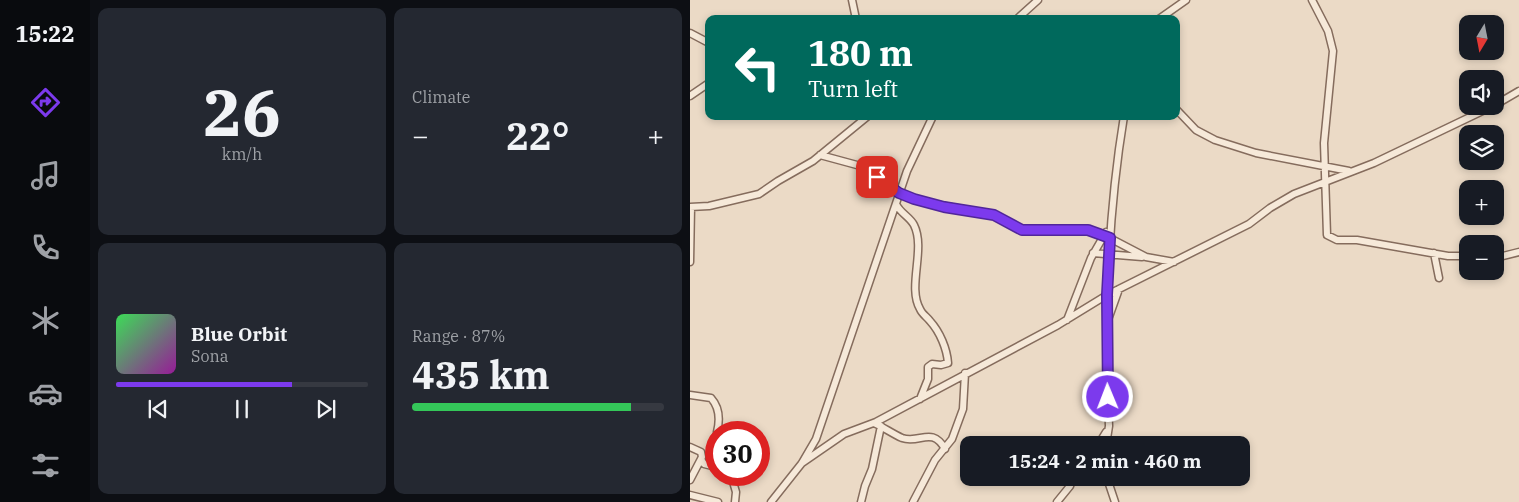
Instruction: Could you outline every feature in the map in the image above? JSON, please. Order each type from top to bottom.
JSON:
[{"type":"street","points":[[852,0],[855,15]]},
{"type":"street","points":[[1021,15],[1038,0]]},
{"type":"street","points":[[1165,15],[1186,0]]},
{"type":"street","points":[[1312,0],[1328,30],[1333,51],[1325,133],[1324,181],[1328,200],[1326,233],[1329,237],[1459,256]]},
{"type":"street","points":[[690,33],[705,41]]},
{"type":"street","points":[[690,96],[705,86]]},
{"type":"street","points":[[1504,100],[1519,91]]},
{"type":"street","points":[[1180,112],[1196,130],[1215,140],[1256,153],[1350,171]]},
{"type":"street","points":[[802,464],[844,434],[874,423],[1067,320],[1107,295],[1249,224],[1278,202],[1324,181],[1399,152],[1475,115]]},
{"type":"street","points":[[690,262],[691,207],[759,194],[820,155],[863,120]]},
{"type":"street","points":[[771,502],[802,464],[816,439],[825,416],[841,360],[872,280],[899,193],[931,120]]},
{"type":"street","points":[[1067,320],[1093,253],[1107,236],[1111,226],[1124,120]]},
{"type":"street","points":[[820,155],[868,168],[899,193],[944,207],[994,215],[1022,230],[1088,230],[1107,236],[1146,257]]},
{"type":"street","points":[[896,204],[902,214],[914,225],[918,242],[916,290],[919,309],[934,325],[948,353],[948,363],[941,365],[932,364],[928,367],[928,379],[920,399]]},
{"type":"street","points":[[1107,236],[1109,253],[1107,295],[1109,426],[1107,436]]},
{"type":"street","points":[[1504,256],[1519,252]]},
{"type":"street","points":[[1093,253],[1146,257],[1174,262]]},
{"type":"street","points":[[1434,253],[1439,278]]},
{"type":"street","points":[[1107,323],[1119,289]]},
{"type":"street","points":[[913,502],[935,460],[952,439],[961,416],[965,373]]},
{"type":"street","points":[[690,395],[714,400],[718,412],[718,421]]},
{"type":"street","points":[[874,423],[905,438],[932,437],[939,441],[945,449]]},
{"type":"street","points":[[861,502],[872,469],[881,426]]},
{"type":"street","points":[[1103,436],[1109,426]]},
{"type":"street","points":[[690,447],[701,452],[700,459],[690,480]]},
{"type":"street","points":[[700,459],[705,464]]},
{"type":"street","points":[[734,486],[736,502]]},
{"type":"street","points":[[1057,502],[1070,486]]},
{"type":"street","points":[[1109,486],[1113,501]]},
{"type":"street","points":[[690,495],[718,502]]},
{"type":"route","points":[[877,177],[899,193],[914,199],[944,207],[994,215],[1022,230],[1088,230],[1110,238],[1107,295],[1108,397]]}]
